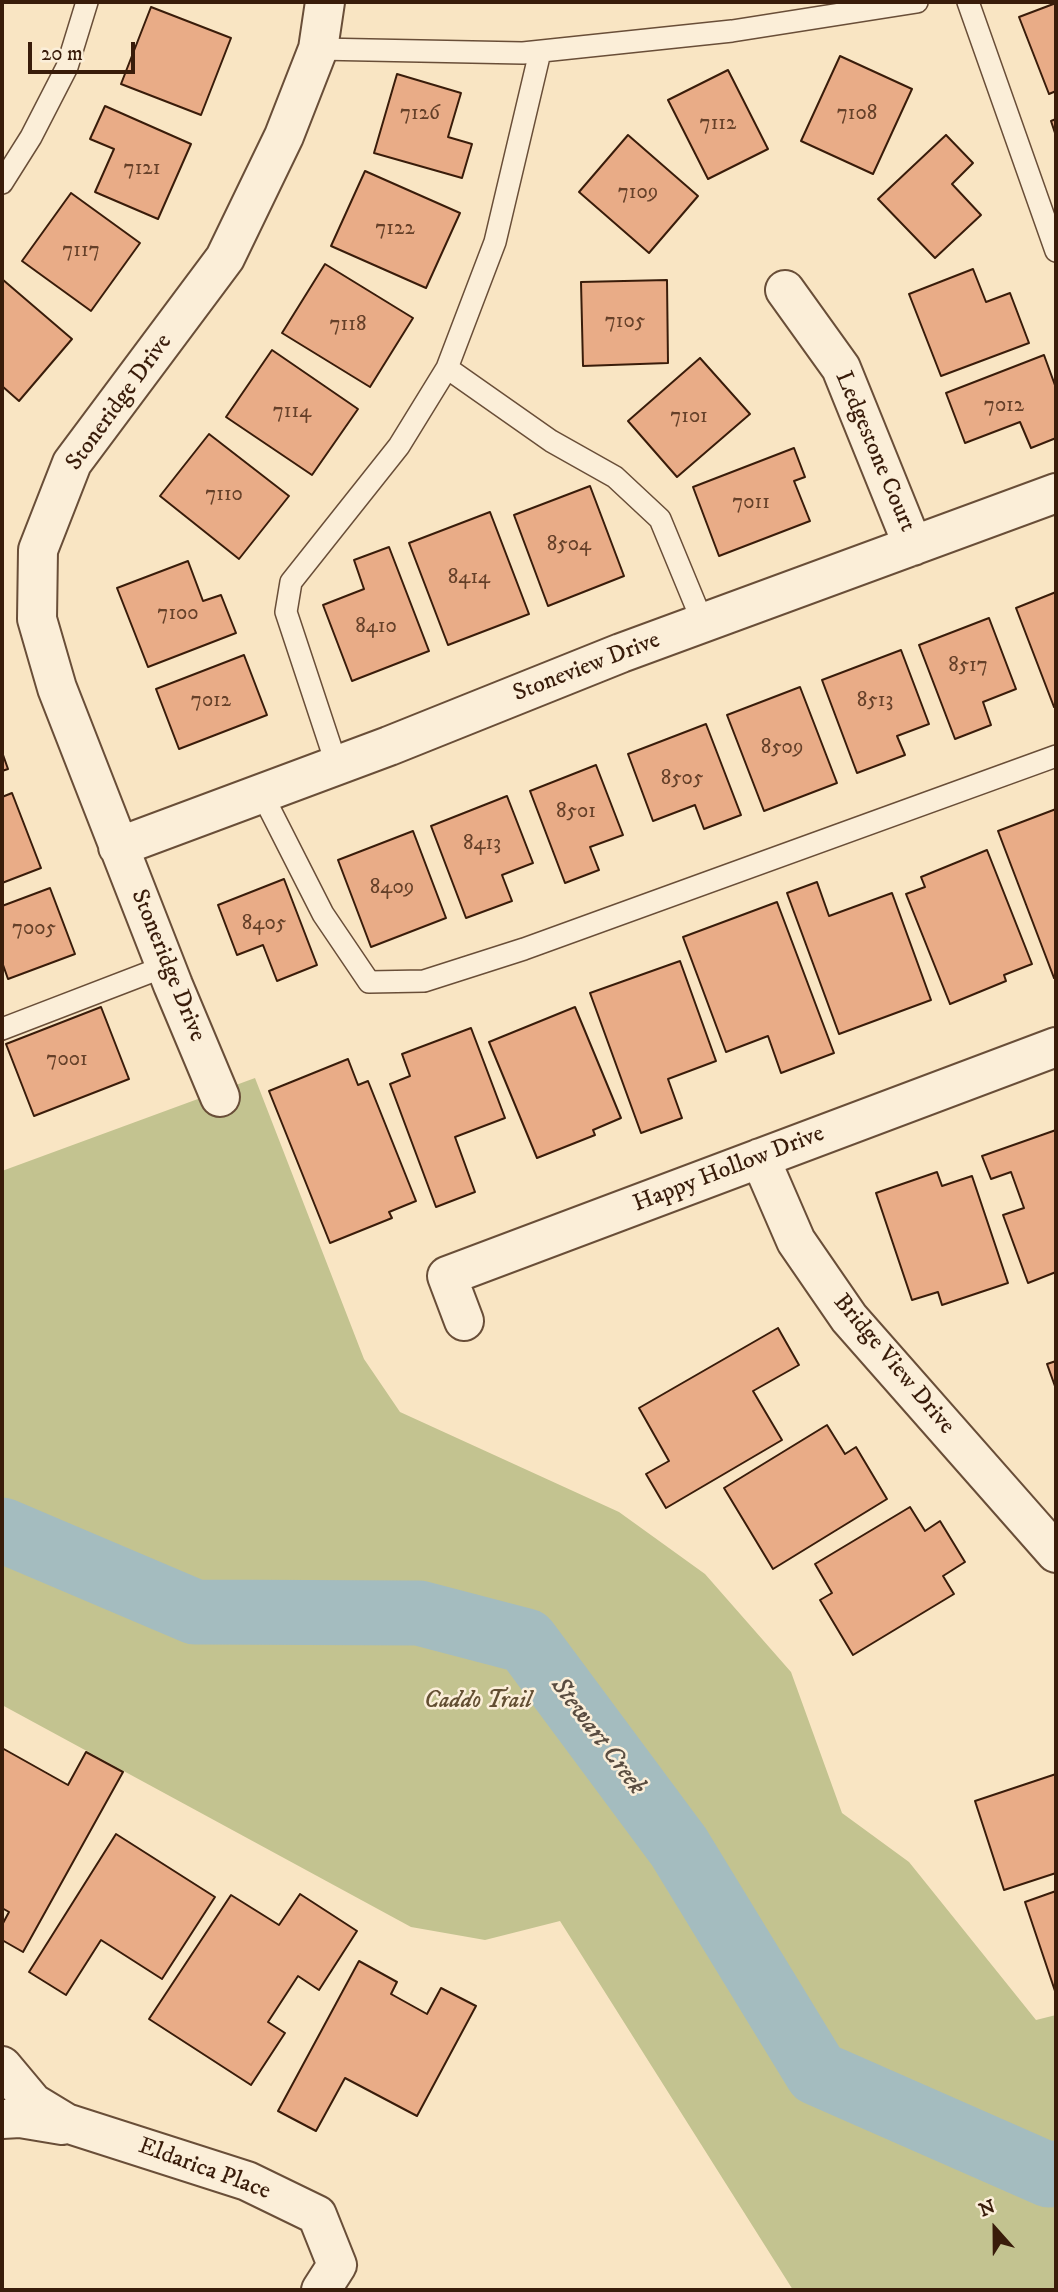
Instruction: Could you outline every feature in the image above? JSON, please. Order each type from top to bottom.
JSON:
[{"type":"street","name":"Stoneridge Drive","points":[[220,1097],[118,847],[57,688],[37,619],[38,551],[72,463],[225,258],[284,136],[318,48],[325,2]]},
{"type":"street","name":"Ledgestone Court","points":[[785,290],[841,368],[914,546]]},
{"type":"street","name":"Stoneview Drive","points":[[118,847],[337,766],[703,623],[1056,493]]},
{"type":"street","name":"Happy Hollow Drive","points":[[464,1321],[447,1276],[1056,1047]]},
{"type":"street","name":"Bridge View Drive","points":[[760,1158],[796,1241],[849,1318],[1056,1553]]},
{"type":"street","name":"Eldarica Place","points":[[2,2066],[33,2103],[66,2123],[247,2181],[317,2216],[337,2265],[321,2290]]},
{"type":"street","name":"Eldarica Place","points":[[2,2119],[20,2118],[90,2130]]},
{"type":"lane","points":[[2,183],[31,137],[66,67],[86,2]]},
{"type":"lane","points":[[318,48],[540,52],[732,31],[917,2]]},
{"type":"lane","points":[[968,2],[1056,251]]},
{"type":"lane","points":[[337,766],[286,612],[291,582],[399,446],[447,368],[495,243],[540,52]]},
{"type":"lane","points":[[447,368],[551,441],[615,477],[660,519],[703,623]]},
{"type":"lane","points":[[261,793],[323,914],[369,982],[424,981],[524,949],[1056,756]]},
{"type":"lane","points":[[2,1029],[166,966]]},
{"type":"green space","name":"Caddo Trail","points":[[255,1078],[364,1359],[400,1412],[619,1512],[705,1574],[791,1672],[842,1813],[909,1862],[1036,2020],[1056,2015],[1056,2290],[793,2290],[560,1921],[485,1940],[411,1927],[2,1705],[2,1171]]},
{"type":"building","points":[[1056,3],[1056,91],[1049,94],[1019,17]]},
{"type":"building","points":[[151,7],[231,38],[201,115],[121,84]]},
{"type":"building","points":[[840,56],[912,89],[873,174],[801,141]]},
{"type":"building","points":[[728,70],[768,149],[708,179],[668,100]]},
{"type":"building","points":[[397,74],[461,93],[448,137],[472,144],[462,178],[374,153]]},
{"type":"building","points":[[105,106],[191,144],[158,219],[95,192],[114,149],[90,139]]},
{"type":"building","points":[[1056,119],[1056,136],[1051,121]]},
{"type":"building","points":[[628,135],[698,196],[649,253],[579,192]]},
{"type":"building","points":[[946,135],[973,163],[952,184],[981,215],[935,258],[878,199]]},
{"type":"building","points":[[365,171],[460,213],[426,288],[331,246]]},
{"type":"building","points":[[71,193],[140,243],[91,311],[22,261]]},
{"type":"building","points":[[325,264],[413,318],[370,387],[282,333]]},
{"type":"building","points":[[973,269],[986,302],[1010,293],[1029,343],[941,376],[909,294]]},
{"type":"building","points":[[2,279],[72,339],[19,401],[2,386]]},
{"type":"building","points":[[667,280],[668,363],[583,366],[581,282]]},
{"type":"building","points":[[272,350],[358,409],[312,475],[226,417]]},
{"type":"building","points":[[1044,355],[1056,388],[1056,438],[1031,448],[1020,422],[965,443],[946,393]]},
{"type":"building","points":[[700,358],[750,414],[677,477],[628,421]]},
{"type":"building","points":[[209,434],[289,496],[239,559],[160,496]]},
{"type":"building","points":[[794,448],[805,477],[794,481],[810,521],[719,556],[693,487]]},
{"type":"building","points":[[590,486],[624,576],[548,606],[514,515]]},
{"type":"building","points":[[490,512],[529,614],[448,645],[409,543]]},
{"type":"building","points":[[389,547],[429,651],[352,681],[323,605],[364,589],[354,560]]},
{"type":"building","points":[[188,561],[203,601],[221,595],[236,633],[148,667],[117,588]]},
{"type":"building","points":[[1056,592],[1056,706],[1054,707],[1016,608]]},
{"type":"building","points":[[989,618],[1016,689],[983,702],[991,725],[955,739],[919,645]]},
{"type":"building","points":[[901,650],[929,724],[897,736],[905,755],[857,773],[822,680]]},
{"type":"building","points":[[244,655],[267,715],[179,749],[156,689]]},
{"type":"building","points":[[800,687],[837,783],[764,811],[727,715]]},
{"type":"building","points":[[706,724],[741,815],[704,829],[695,805],[653,821],[628,754]]},
{"type":"building","points":[[2,752],[8,769],[2,771]]},
{"type":"building","points":[[596,765],[623,835],[590,847],[599,870],[565,883],[530,791]]},
{"type":"building","points":[[12,793],[41,868],[2,883],[2,797]]},
{"type":"building","points":[[507,796],[533,863],[502,875],[512,901],[466,918],[431,826]]},
{"type":"building","points":[[1056,809],[1056,977],[1054,978],[998,831]]},
{"type":"building","points":[[413,831],[446,918],[371,947],[338,860]]},
{"type":"building","points":[[987,850],[1032,964],[1004,975],[1006,981],[950,1004],[906,894],[925,887],[921,877]]},
{"type":"building","points":[[284,879],[317,965],[277,981],[263,945],[237,955],[218,905]]},
{"type":"building","points":[[817,882],[829,916],[892,893],[931,1000],[839,1034],[787,893]]},
{"type":"building","points":[[50,888],[75,954],[8,979],[2,962],[2,906]]},
{"type":"building","points":[[777,902],[834,1053],[781,1073],[768,1036],[726,1052],[683,937]]},
{"type":"building","points":[[680,961],[716,1061],[668,1079],[682,1118],[641,1133],[590,993]]},
{"type":"building","points":[[101,1007],[129,1079],[34,1116],[6,1044]]},
{"type":"building","points":[[575,1007],[621,1118],[593,1130],[595,1135],[537,1158],[489,1042]]},
{"type":"building","points":[[471,1028],[505,1118],[455,1137],[475,1192],[436,1207],[390,1084],[410,1076],[402,1054]]},
{"type":"building","points":[[348,1059],[358,1085],[368,1081],[416,1201],[389,1212],[392,1218],[330,1243],[269,1091]]},
{"type":"building","points":[[1056,1130],[1056,1272],[1028,1283],[1003,1215],[1024,1208],[1011,1172],[991,1179],[982,1156]]},
{"type":"building","points":[[937,1172],[942,1186],[972,1176],[1008,1283],[942,1305],[938,1292],[912,1300],[876,1193]]},
{"type":"building","points":[[778,1328],[799,1365],[753,1391],[782,1440],[666,1508],[646,1474],[669,1461],[639,1408]]},
{"type":"building","points":[[1056,1361],[1056,1389],[1047,1364]]},
{"type":"building","points":[[827,1425],[845,1454],[856,1447],[887,1499],[773,1569],[724,1488]]},
{"type":"building","points":[[910,1507],[925,1531],[940,1521],[965,1562],[943,1576],[954,1594],[853,1655],[820,1600],[832,1593],[815,1564]]},
{"type":"building","points":[[2,1748],[68,1785],[86,1752],[123,1772],[23,1952],[2,1940],[2,1925],[9,1912],[2,1908]]},
{"type":"building","points":[[1056,1774],[1056,1873],[1004,1890],[975,1801]]},
{"type":"building","points":[[116,1834],[215,1897],[162,1979],[101,1940],[66,1995],[29,1972]]},
{"type":"building","points":[[1056,1891],[1056,1990],[1055,1991],[1025,1902]]},
{"type":"building","points":[[300,1894],[357,1931],[319,1990],[298,1976],[268,2022],[285,2033],[251,2085],[149,2019],[231,1895],[279,1925]]},
{"type":"building","points":[[359,1961],[397,1982],[391,1994],[427,2014],[441,1988],[476,2006],[417,2116],[345,2078],[316,2131],[278,2111]]},
{"type":"waterway","name":"Stewart Creek","points":[[2,1530],[195,1612],[419,1613],[526,1641],[679,1847],[817,2073],[1049,2175],[1056,2173]]}]
